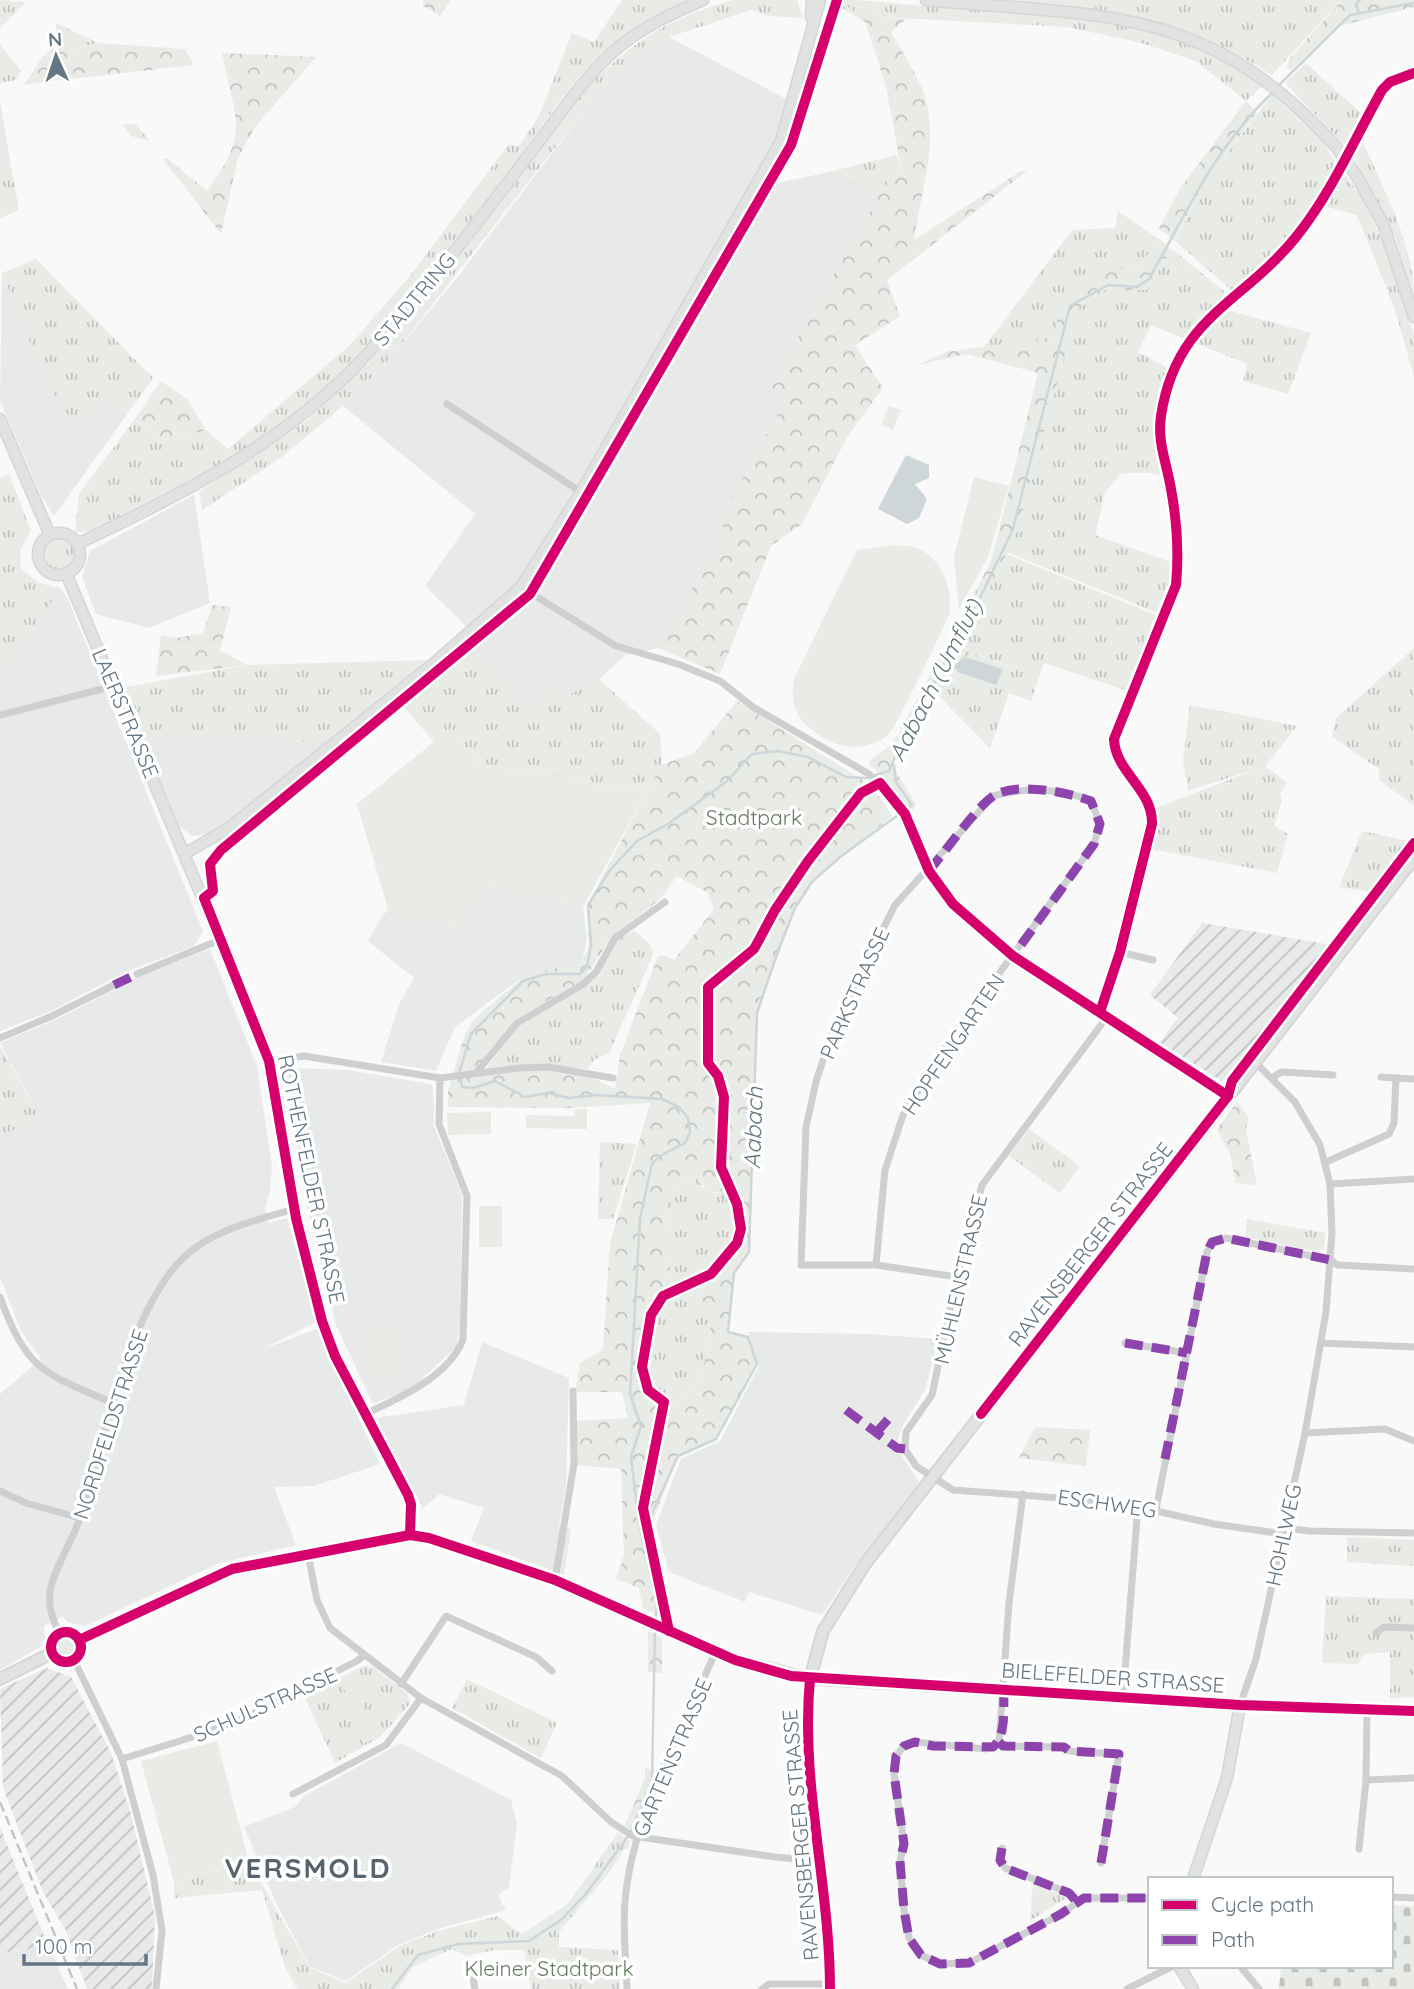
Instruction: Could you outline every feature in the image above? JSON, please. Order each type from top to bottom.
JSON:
[{"type":"main road","name":"RAVENSBERGER STRASSE","points":[[810,1678],[823,1631],[841,1599],[1414,858]]},
{"type":"main road","points":[[79,1640],[209,1577],[257,1563],[410,1535],[429,1538],[555,1580],[715,1652],[759,1668],[810,1678]]},
{"type":"main road","points":[[71,1632],[79,1640],[81,1649],[74,1660],[64,1662],[52,1653],[52,1639],[59,1633],[71,1632]]},
{"type":"main road","points":[[0,1679],[52,1653]]},
{"type":"street","name":"STADTRING","points":[[77,544],[212,477],[281,433],[315,404],[355,366],[432,280],[597,68],[643,29],[703,0]]},
{"type":"street","points":[[811,25],[812,0]]},
{"type":"street","points":[[186,853],[229,828],[433,664],[521,587],[581,492],[781,141],[820,0]]},
{"type":"street","points":[[926,0],[1090,13],[1128,19],[1196,40],[1260,75],[1289,98],[1337,148],[1356,175],[1383,224],[1414,317]]},
{"type":"street","name":"MÜHLENSTRASSE","points":[[933,1478],[908,1456],[906,1432],[932,1395],[957,1277],[982,1185],[1103,1014],[1151,835],[1153,814],[1144,796],[1117,759],[1114,738],[1176,585],[1179,559],[1176,520],[1160,434],[1167,392],[1183,353],[1201,325],[1280,254],[1311,218],[1349,157],[1382,90],[1390,82],[1414,74]]},
{"type":"street","points":[[447,404],[581,492]]},
{"type":"street","points":[[0,419],[50,535]]},
{"type":"street","points":[[50,535],[69,535],[77,544],[78,562],[66,573],[55,574],[41,564],[40,545],[50,535]]},
{"type":"street","name":"LAERSTRASSE","points":[[66,573],[186,853]]},
{"type":"street","points":[[521,587],[616,646],[678,664],[720,681],[753,707],[872,776],[903,812],[929,871],[953,904],[1013,956],[1228,1096]]},
{"type":"street","points":[[0,715],[114,686]]},
{"type":"street","name":"HOPFENGARTEN","points":[[876,1265],[885,1170],[903,1115],[951,1039],[1094,844],[1100,824],[1091,801],[1068,792],[1014,790],[993,796],[929,871]]},
{"type":"street","name":"ROTHENFELDER STRASSE","points":[[186,853],[269,1061],[294,1209],[322,1321],[335,1356],[408,1495],[411,1504],[410,1535]]},
{"type":"street","name":"PARKSTRASSE","points":[[876,1265],[801,1265],[806,1127],[816,1082],[834,1028],[870,950],[895,905],[929,871]]},
{"type":"street","points":[[476,1073],[517,1023],[582,985],[596,972],[615,938],[665,902]]},
{"type":"street","points":[[137,974],[222,939]]},
{"type":"street","points":[[1120,952],[1153,960]]},
{"type":"street","points":[[0,1038],[114,985]]},
{"type":"street","points":[[269,1061],[304,1056],[440,1078],[548,1067],[613,1078]]},
{"type":"street","name":"HOHLWEG","points":[[1194,1877],[1227,1778],[1240,1704],[1256,1659],[1305,1433],[1321,1343],[1331,1261],[1330,1184],[1326,1162],[1296,1102],[1255,1062]]},
{"type":"street","points":[[1272,1078],[1281,1072],[1333,1075]]},
{"type":"street","points":[[1381,1077],[1414,1079]]},
{"type":"street","points":[[365,1414],[416,1390],[459,1352],[463,1339],[467,1196],[439,1124],[440,1078]]},
{"type":"street","points":[[1326,1162],[1389,1134],[1394,1123],[1396,1078]]},
{"type":"street","points":[[1330,1184],[1414,1179]]},
{"type":"street","name":"NORDFELDSTRASSE","points":[[59,1633],[52,1618],[50,1590],[80,1518],[113,1403],[156,1294],[183,1258],[202,1242],[294,1209]]},
{"type":"street","points":[[1156,1509],[1207,1252],[1212,1242],[1226,1238],[1331,1261],[1337,1265],[1414,1269]]},
{"type":"street","points":[[876,1265],[957,1277]]},
{"type":"street","points":[[0,1297],[13,1331],[30,1359],[57,1379],[113,1403]]},
{"type":"street","points":[[1125,1342],[1187,1353]]},
{"type":"street","points":[[1321,1343],[1414,1347]]},
{"type":"street","points":[[555,1580],[573,1464],[573,1391]]},
{"type":"street","points":[[1305,1433],[1385,1429],[1414,1441]]},
{"type":"street","name":"ESCHWEG","points":[[933,1478],[953,1490],[1023,1493],[1138,1506],[1214,1524],[1283,1531],[1414,1533]]},
{"type":"street","points":[[0,1491],[26,1503],[80,1518]]},
{"type":"street","points":[[999,1742],[1009,1603],[1023,1493]]},
{"type":"street","points":[[1123,1696],[1138,1506]]},
{"type":"street","points":[[308,1553],[325,1621],[364,1655],[421,1698],[555,1772],[622,1830],[635,1837],[775,1857],[807,1860],[818,1856]]},
{"type":"street","points":[[401,1684],[446,1616],[536,1657],[552,1671]]},
{"type":"street","points":[[1376,1633],[1384,1627],[1414,1628]]},
{"type":"street","name":"GARTENSTRASSE","points":[[627,1989],[626,1894],[635,1837],[715,1652]]},
{"type":"street","name":"SCHULSTRASSE","points":[[122,1759],[205,1734],[248,1716],[364,1655]]},
{"type":"street","points":[[74,1660],[122,1759],[153,1875],[162,1930],[156,1989]]},
{"type":"street","name":"BIELEFELDER STRASSE","points":[[810,1678],[1240,1704],[1414,1711]]},
{"type":"street","name":"RAVENSBERGER STRASSE","points":[[810,1678],[809,1749],[820,1849],[818,1856],[829,1939],[830,1986]]},
{"type":"street","points":[[293,1794],[386,1745],[421,1698]]},
{"type":"street","points":[[1359,1849],[1366,1780],[1367,1710]]},
{"type":"street","points":[[999,1742],[986,1749],[915,1742],[904,1746],[896,1756],[894,1768],[904,1844],[900,1861],[909,1938],[928,1960],[953,1966],[969,1963],[1061,1914],[1076,1901],[1091,1896],[1148,1898]]},
{"type":"street","points":[[999,1742],[1003,1746],[1064,1747],[1069,1751],[1119,1754],[1101,1863]]},
{"type":"street","points":[[1366,1780],[1414,1777]]},
{"type":"street","points":[[1002,1848],[1000,1860],[1005,1868],[1069,1893],[1076,1901]]},
{"type":"street","points":[[1393,1897],[1414,1898]]},
{"type":"street","points":[[471,1967],[475,1989]]},
{"type":"street","points":[[1128,1989],[1168,1968]]},
{"type":"street","points":[[1180,1968],[1193,1989]]},
{"type":"street","points":[[1243,1968],[1259,1989]]},
{"type":"street","points":[[762,1989],[769,1983],[830,1986]]},
{"type":"shaded area","points":[[669,37],[790,101],[779,134],[756,179],[773,184],[829,172],[880,194],[770,386],[787,397],[718,522],[727,528],[658,648],[626,655],[599,679],[563,698],[527,707],[472,646],[467,627],[425,586],[475,514],[343,406],[393,355],[460,274],[600,90],[631,60]]},
{"type":"shaded area","points":[[0,101],[11,167],[0,171]]},
{"type":"shaded area","points":[[2,273],[47,384],[76,425],[107,399],[128,413],[54,516],[41,495],[0,401]]},
{"type":"shaded area","points":[[906,455],[929,465],[929,478],[915,484],[927,499],[919,518],[907,524],[878,509]]},
{"type":"shaded area","points":[[194,495],[210,603],[149,628],[96,614],[82,577],[90,551]]},
{"type":"shaded area","points":[[60,588],[67,597],[203,931],[194,946],[125,972],[51,1011],[0,1031],[0,660],[8,668]]},
{"type":"shaded area","points":[[964,657],[1003,669],[996,685],[958,672],[955,665]]},
{"type":"shaded area","points":[[142,739],[327,742],[232,819],[208,834],[193,836],[179,826]]},
{"type":"shaded area","points":[[485,886],[583,907],[587,938],[582,963],[527,974],[455,1027],[436,1071],[381,1062],[400,1002],[414,978],[368,941],[377,924],[388,909],[407,920],[458,928]]},
{"type":"shaded area","points":[[1202,923],[1332,945],[1227,1080],[1221,1081],[1160,1042],[1178,1018],[1150,995]]},
{"type":"shaded area","points":[[210,949],[257,1066],[272,1167],[270,1192],[265,1209],[268,1223],[287,1218],[316,1322],[263,1349],[317,1329],[380,1464],[314,1486],[274,1487],[296,1545],[217,1564],[85,1626],[68,1622],[63,1617],[44,1626],[45,1638],[40,1647],[0,1670],[0,1394],[41,1359],[21,1331],[0,1277],[0,1135],[41,1119],[0,1043],[53,1021],[138,977]]},
{"type":"shaded area","points":[[297,1068],[347,1070],[431,1084],[434,1126],[462,1195],[460,1326],[456,1347],[412,1388],[373,1404],[336,1325],[306,1204],[286,1075]]},
{"type":"shaded area","points":[[748,1332],[869,1334],[938,1339],[925,1390],[903,1425],[898,1439],[899,1452],[918,1480],[917,1486],[853,1568],[822,1615],[749,1592],[745,1602],[669,1572],[656,1525],[681,1459],[720,1441],[759,1366]]},
{"type":"shaded area","points":[[482,1342],[569,1378],[566,1487],[559,1527],[571,1529],[564,1575],[471,1541],[484,1508],[439,1494],[423,1509],[376,1418],[464,1405]]},
{"type":"shaded area","points":[[47,1668],[71,1677],[111,1753],[130,1811],[155,1916],[152,1989],[87,1989],[66,1931],[43,1892],[3,1788],[0,1689]]},
{"type":"shaded area","points":[[401,1743],[511,1800],[517,1823],[509,1887],[498,1895],[506,1910],[438,1929],[398,1945],[346,1981],[310,1967],[278,1907],[244,1827],[295,1807],[304,1796]]},
{"type":"shaded area","points":[[0,1827],[48,1946],[0,1953]]},
{"type":"shaded area","points":[[48,1946],[68,1989],[0,1989],[0,1953]]},
{"type":"green space","points":[[0,0],[26,2],[0,28]]},
{"type":"green space","points":[[423,0],[451,0],[440,16],[423,6]]},
{"type":"green space","points":[[622,0],[688,0],[638,26],[594,61],[563,97],[492,195],[428,276],[383,329],[335,379],[274,430],[198,478],[107,525],[85,532],[75,532],[79,494],[135,419],[164,442],[206,430],[228,449],[350,345],[414,271],[508,145],[519,146],[539,116],[572,33],[594,42]]},
{"type":"green space","points":[[733,0],[797,0],[803,18],[768,16],[751,10],[669,37],[631,60],[600,90],[393,355],[343,406],[282,457],[202,510],[199,492],[307,420],[370,362],[585,90],[602,73],[635,45],[669,24]]},
{"type":"green space","points":[[842,0],[1030,14],[1112,24],[1152,33],[1190,46],[1228,63],[1263,85],[1246,101],[1196,61],[1138,42],[1067,27],[883,17],[870,7],[842,8]]},
{"type":"green space","points":[[983,0],[1341,0],[1272,75],[1203,39],[1133,17],[1061,5]]},
{"type":"green space","points":[[1342,0],[1414,0],[1414,7],[1336,27],[1291,70],[1287,68],[1289,59]]},
{"type":"green space","points":[[870,7],[883,17],[906,19],[891,32],[915,74],[926,100],[929,153],[914,240],[1021,171],[1027,171],[887,280],[900,316],[855,345],[883,388],[849,434],[802,524],[771,546],[720,674],[658,648],[726,529],[718,522],[787,397],[770,386],[880,194],[901,168],[886,86],[865,22],[842,8]]},
{"type":"green space","points":[[56,23],[98,43],[43,56],[56,45]]},
{"type":"green space","points":[[98,43],[185,49],[194,65],[25,84],[43,56]]},
{"type":"green space","points":[[0,44],[21,71],[16,80],[0,83]]},
{"type":"green space","points":[[222,53],[316,57],[255,127],[238,158],[221,234],[162,158],[168,159],[207,191],[221,171],[235,140],[236,125]]},
{"type":"green space","points":[[1306,63],[1364,116],[1347,148],[1285,83]]},
{"type":"green space","points":[[1272,95],[1322,140],[1337,164],[1291,238],[1231,290],[1175,241],[1203,185]]},
{"type":"green space","points":[[1246,101],[1257,113],[1203,185],[1174,241],[1159,228],[1181,187]]},
{"type":"green space","points":[[135,124],[150,141],[131,136],[122,125]]},
{"type":"green space","points":[[1363,142],[1403,238],[1413,278],[1414,298],[1395,237],[1354,158]]},
{"type":"green space","points":[[896,155],[901,168],[880,194],[829,172]]},
{"type":"green space","points":[[11,167],[19,210],[0,218],[0,171]]},
{"type":"green space","points":[[1345,174],[1366,205],[1396,273],[1414,336],[1414,377],[1395,310],[1357,215],[1327,207]]},
{"type":"green space","points":[[1118,211],[1160,240],[1139,265],[1105,273],[1054,337],[984,347],[1072,230],[1115,228]]},
{"type":"green space","points":[[1160,240],[1172,249],[1147,290],[1105,290],[1077,310],[1017,532],[960,649],[1010,667],[999,688],[945,670],[892,765],[916,804],[914,809],[909,810],[888,781],[870,765],[870,760],[886,749],[898,735],[991,562],[1038,373],[967,354],[918,365],[946,352],[1054,337],[1060,304],[1081,285],[1105,273],[1139,265]]},
{"type":"green space","points":[[1172,249],[1225,292],[1215,311],[1187,340],[1151,325],[1138,352],[1172,370],[1160,423],[1160,448],[1167,477],[1150,473],[1122,473],[1105,492],[1095,535],[1176,564],[1171,591],[1162,615],[1007,552],[1017,531],[1077,309],[1105,290],[1147,290]]},
{"type":"green space","points":[[36,259],[153,378],[128,413],[107,400],[76,426],[47,384],[2,273]]},
{"type":"green space","points":[[1223,309],[1311,333],[1288,394],[1243,381],[1247,364],[1193,342]]},
{"type":"green space","points":[[161,381],[188,400],[206,430],[164,442],[135,419]]},
{"type":"green space","points":[[889,406],[901,410],[893,430],[881,425]]},
{"type":"green space","points":[[9,474],[31,531],[20,550],[21,569],[39,583],[60,588],[8,668],[0,660],[0,478]]},
{"type":"green space","points":[[974,477],[1009,486],[988,557],[959,609],[954,557]]},
{"type":"green space","points":[[58,537],[70,542],[75,554],[70,566],[58,571],[46,566],[41,554],[46,542]]},
{"type":"green space","points":[[893,545],[917,548],[935,561],[948,587],[949,615],[909,699],[887,736],[870,745],[852,747],[834,743],[817,734],[799,716],[793,696],[794,679],[857,550]]},
{"type":"green space","points":[[1006,554],[1161,617],[1128,691],[1044,663],[1031,701],[1009,693],[990,748],[933,690],[945,670],[999,688],[1010,666],[959,649]]},
{"type":"green space","points":[[212,605],[231,607],[220,650],[247,665],[156,676],[161,635],[177,638],[203,633]]},
{"type":"green space","points":[[472,646],[527,707],[548,686],[563,698],[599,679],[660,734],[662,765],[646,793],[478,763],[451,728],[434,742],[403,706]]},
{"type":"green space","points":[[1414,648],[1414,806],[1380,781],[1379,769],[1332,737],[1336,718]]},
{"type":"green space","points":[[432,660],[327,742],[142,739],[121,688],[247,665]]},
{"type":"green space","name":"Stadtpark","points":[[737,701],[872,786],[892,816],[812,882],[795,909],[757,1013],[749,1252],[734,1273],[728,1331],[748,1337],[757,1364],[716,1439],[678,1456],[651,1526],[671,1621],[643,1608],[639,1588],[616,1579],[624,1555],[621,1469],[575,1465],[576,1421],[628,1418],[622,1392],[575,1392],[580,1363],[603,1350],[610,1244],[650,1103],[569,1108],[448,1107],[448,1091],[464,1037],[473,1020],[527,974],[582,963],[589,946],[587,906],[661,765],[694,753]],"holes":[[[677,876],[708,893],[714,909],[674,960],[664,955],[658,956],[620,1055],[615,1089],[586,1075],[547,1070],[473,1072],[517,1018],[584,980],[609,940],[660,899]],[[700,1176],[707,1194],[734,1189],[742,1212],[742,1236],[739,1247],[725,1267],[691,1289],[710,1328],[706,1355],[698,1379],[688,1394],[675,1401],[663,1402],[652,1395],[644,1382],[640,1363],[642,1339],[652,1308],[667,1291],[675,1287],[664,1248],[664,1234],[676,1179]]]},
{"type":"green space","points":[[1190,705],[1297,726],[1265,766],[1287,783],[1280,794],[1282,800],[1274,826],[1288,834],[1277,873],[1151,849],[1155,808],[1263,767],[1188,791],[1183,761]]},
{"type":"green space","points":[[451,728],[478,763],[646,793],[583,907],[485,886],[458,928],[407,920],[388,909],[357,804]]},
{"type":"green space","points":[[1362,831],[1409,841],[1371,892],[1339,887]]},
{"type":"green space","points":[[634,931],[650,944],[653,955],[609,1053],[594,1060],[587,1069],[548,1065],[485,1070],[518,1025],[584,987],[617,939]]},
{"type":"green space","points":[[0,1046],[41,1119],[0,1135]]},
{"type":"green space","points":[[1237,1102],[1249,1118],[1246,1129],[1257,1185],[1236,1183],[1230,1154],[1217,1129]]},
{"type":"green space","points":[[575,1109],[587,1109],[587,1129],[526,1128],[526,1115],[574,1116]]},
{"type":"green space","points":[[491,1112],[491,1134],[448,1135],[447,1113]]},
{"type":"green space","points":[[1029,1129],[1080,1166],[1060,1193],[1009,1156]]},
{"type":"green space","points":[[600,1142],[637,1144],[613,1219],[598,1219]]},
{"type":"green space","points":[[700,1176],[702,1187],[715,1194],[734,1188],[742,1212],[742,1236],[733,1257],[725,1267],[691,1289],[709,1323],[706,1355],[698,1379],[688,1394],[675,1401],[663,1402],[652,1395],[644,1382],[640,1363],[642,1339],[652,1308],[667,1291],[675,1287],[664,1248],[664,1234],[676,1179]]},
{"type":"green space","points":[[479,1206],[502,1206],[502,1247],[479,1247]]},
{"type":"green space","points":[[1247,1219],[1325,1233],[1324,1249],[1318,1252],[1245,1237]]},
{"type":"green space","points":[[392,1323],[410,1373],[377,1385],[359,1335]]},
{"type":"green space","points":[[1035,1427],[1090,1430],[1086,1466],[1019,1458]]},
{"type":"green space","points":[[1347,1537],[1414,1540],[1414,1566],[1347,1562]]},
{"type":"green space","points":[[1326,1596],[1414,1599],[1414,1697],[1390,1698],[1390,1652],[1365,1654],[1358,1664],[1322,1663]]},
{"type":"green space","points":[[648,1631],[662,1638],[662,1673],[648,1672]]},
{"type":"green space","points":[[66,1638],[72,1641],[75,1647],[72,1653],[66,1656],[60,1653],[57,1647],[60,1641]]},
{"type":"green space","points":[[363,1666],[373,1667],[408,1694],[410,1704],[380,1737],[335,1763],[304,1696]]},
{"type":"green space","points":[[467,1679],[557,1723],[541,1758],[452,1708]]},
{"type":"green space","points":[[354,1682],[375,1739],[364,1743],[343,1686]]},
{"type":"green space","points":[[217,1741],[249,1862],[174,1882],[141,1761]]},
{"type":"green space","points":[[645,1768],[659,1771],[634,1832],[625,1825],[645,1778]]},
{"type":"green space","name":"Kleiner Stadtpark","points":[[618,1832],[630,1841],[628,1849],[624,1849],[609,1873],[559,1932],[559,1947],[618,1950],[620,1989],[531,1989],[524,1950],[494,1950],[466,1956],[452,1949],[413,1967],[398,1989],[297,1989],[285,1967],[262,1890],[174,1898],[174,1882],[249,1862],[310,1968],[346,1983],[399,1946],[438,1931],[498,1916],[522,1934],[568,1904]]},
{"type":"green space","points":[[1033,1882],[1066,1898],[1030,1921]]},
{"type":"green space","points":[[1393,1905],[1414,1906],[1414,1989],[1279,1989],[1281,1968],[1393,1968]]},
{"type":"waterway","points":[[1359,13],[1356,4],[1360,0]]},
{"type":"waterway","name":"Aabach (Umflut)","points":[[1276,88],[1350,15],[1414,3]]},
{"type":"waterway","name":"Aabach (Umflut)","points":[[655,1621],[657,1606],[639,1523],[631,1457],[641,1426],[630,1394],[640,1218],[652,1164],[660,1156],[685,1143],[690,1132],[688,1118],[679,1107],[662,1099],[595,1095],[569,1098],[548,1093],[525,1097],[495,1081],[473,1088],[462,1087],[459,1073],[471,1034],[523,981],[546,974],[580,974],[587,967],[591,945],[588,905],[610,870],[637,841],[668,824],[726,782],[752,754],[778,751],[808,757],[846,777],[865,778],[889,771],[906,731],[978,602],[1013,529],[1070,306],[1108,285],[1137,287],[1149,279],[1218,158],[1234,135],[1272,93]]},
{"type":"waterway","name":"Aabach","points":[[643,1533],[678,1456],[716,1439],[757,1364],[748,1337],[728,1332],[734,1273],[749,1252],[757,1013],[795,908],[812,882],[840,857],[912,805],[896,782],[894,765]]},
{"type":"waterway","name":"Aabach (Umflut)","points":[[392,1989],[418,1955],[458,1944],[529,1941],[561,1920],[586,1894],[631,1832],[652,1780],[655,1628]]},
{"type":"railway","points":[[0,1802],[77,1989]]},
{"type":"marked path","points":[[929,871],[977,811],[1001,792],[1041,790],[1069,794],[1091,801],[1100,824],[1094,844],[1013,956]]},
{"type":"marked path","points":[[114,985],[137,974]]},
{"type":"marked path","points":[[1165,1459],[1207,1252],[1212,1242],[1226,1238],[1331,1260]]},
{"type":"marked path","points":[[1125,1343],[1187,1353]]},
{"type":"marked path","points":[[846,1410],[897,1448],[905,1449]]},
{"type":"marked path","points":[[876,1433],[891,1416]]},
{"type":"marked path","points":[[1004,1689],[1002,1728],[993,1747],[933,1746],[915,1742],[904,1746],[896,1756],[894,1774],[904,1844],[900,1861],[909,1938],[921,1955],[940,1964],[969,1963],[1061,1914],[1084,1898],[1148,1898]]},
{"type":"marked path","points":[[999,1742],[1003,1746],[1064,1747],[1069,1751],[1119,1754],[1101,1863]]},
{"type":"marked path","points":[[1002,1848],[1000,1860],[1005,1868],[1069,1893],[1076,1901]]},
{"type":"cycle path","points":[[410,1535],[411,1504],[408,1495],[335,1356],[322,1321],[296,1218],[269,1061],[204,898],[213,891],[210,864],[221,850],[530,594],[791,145],[837,0]]},
{"type":"cycle path","points":[[1100,1012],[1120,952],[1152,824],[1147,801],[1120,761],[1114,739],[1176,585],[1176,525],[1160,435],[1161,416],[1169,383],[1181,356],[1196,334],[1214,314],[1275,260],[1309,220],[1332,184],[1382,90],[1390,82],[1414,73]]},
{"type":"cycle path","points":[[669,1631],[643,1508],[664,1402],[648,1390],[642,1367],[651,1315],[663,1296],[711,1274],[737,1243],[741,1229],[737,1204],[721,1167],[724,1097],[718,1076],[708,1063],[708,987],[754,949],[775,910],[808,861],[861,793],[880,783],[905,814],[929,871],[953,904],[1013,956],[1228,1096]]},
{"type":"cycle path","points":[[981,1414],[1228,1096],[1232,1081],[1414,843]]},
{"type":"cycle path","points":[[79,1640],[232,1569],[410,1535],[429,1538],[555,1580],[735,1660],[791,1676],[1240,1705],[1414,1711]]},
{"type":"cycle path","points":[[66,1632],[77,1636],[81,1647],[77,1658],[66,1662],[55,1658],[51,1647],[55,1636],[66,1632]]},
{"type":"cycle path","points":[[810,1679],[809,1757],[829,1950],[830,1989]]},
{"type":"district","name":"VERSMOLD","points":[[308,1867]]}]
